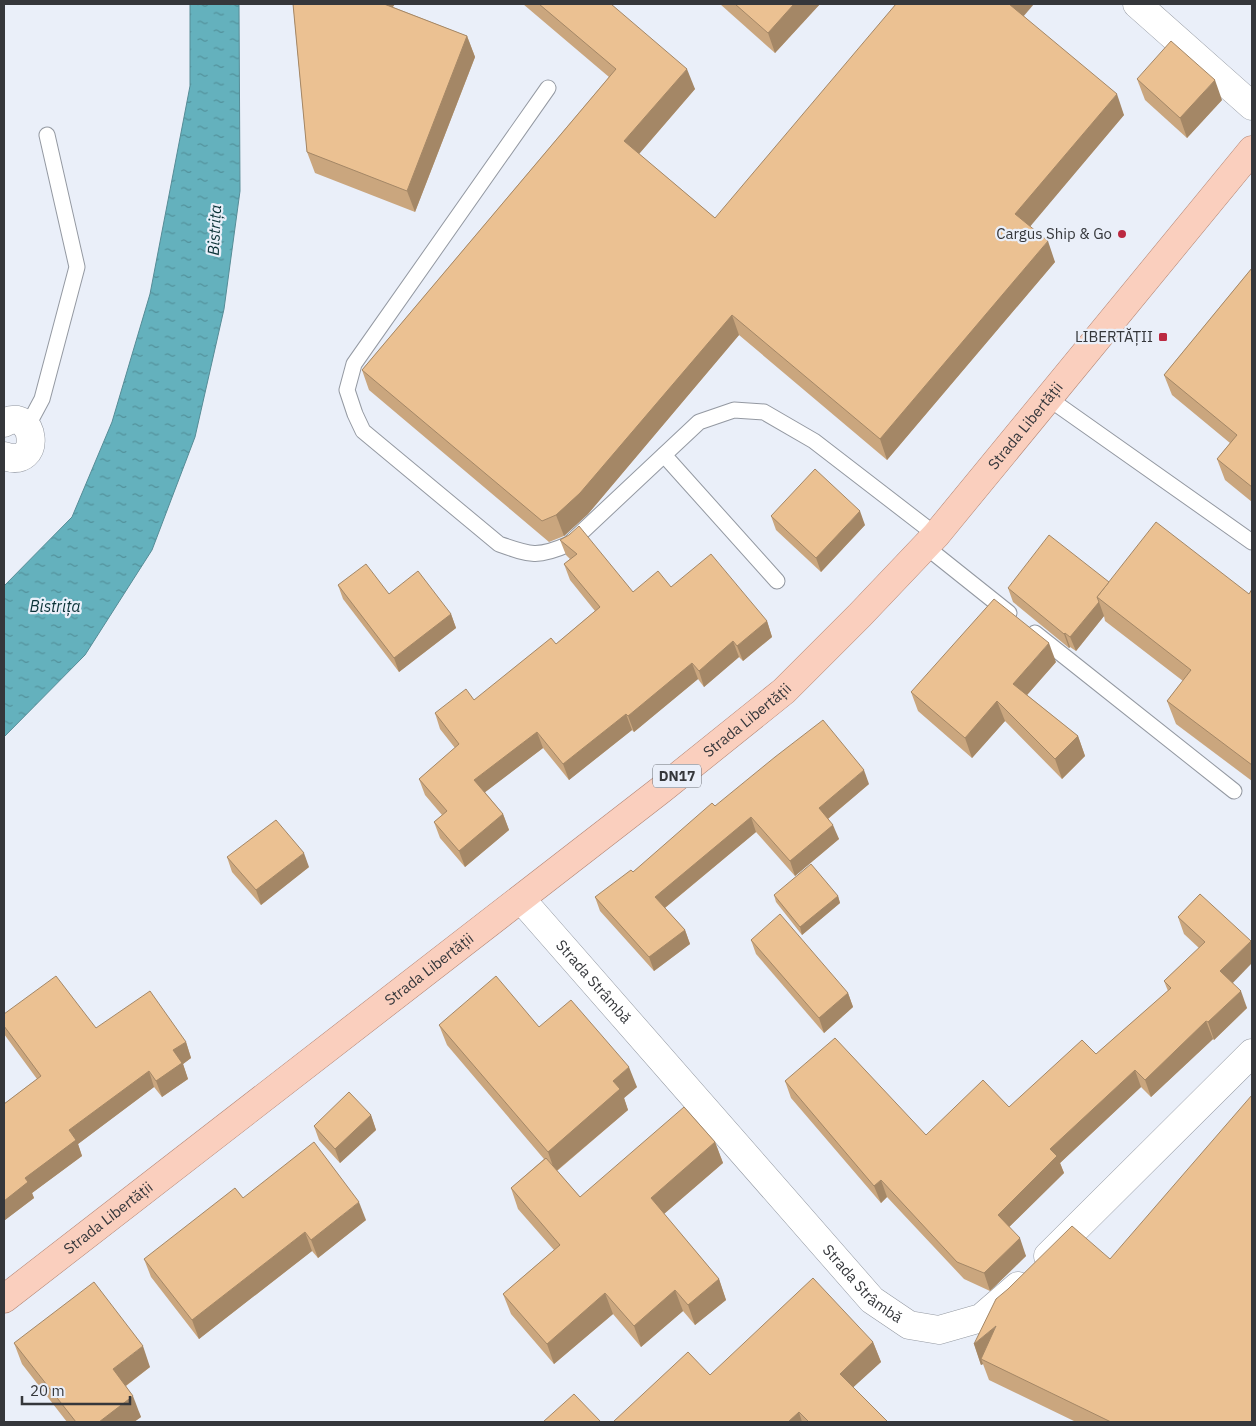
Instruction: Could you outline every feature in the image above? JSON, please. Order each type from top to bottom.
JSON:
[{"type":"main road","name":"Strada Libertății","points":[[4,1299],[662,789],[784,691],[931,540],[1252,150]]},
{"type":"street","points":[[1136,4],[1252,106]]},
{"type":"street","points":[[4,456],[12,459],[23,456],[30,448],[32,437],[11,422]]},
{"type":"street","name":"Strada Strâmbă","points":[[521,898],[872,1300],[909,1325],[939,1330],[981,1318],[1005,1299],[1252,1053]]},
{"type":"lane","points":[[548,88],[354,364],[347,390],[363,431],[499,544],[524,553],[545,554],[569,544],[699,422],[734,410],[764,412],[814,441],[931,540],[1022,622],[1234,791]]},
{"type":"lane","points":[[11,422],[42,399],[77,267],[47,135]]},
{"type":"lane","points":[[1048,398],[1252,542]]},
{"type":"lane","points":[[664,455],[777,581]]},
{"type":"water","name":"Bistrița","points":[[190,4],[239,4],[240,191],[224,309],[195,437],[152,550],[85,655],[4,737],[4,586],[72,517],[112,422],[150,294],[190,86]]},
{"type":"building","points":[[293,4],[384,4],[467,36],[407,191],[307,152]]},
{"type":"building","points":[[539,4],[611,4],[687,69],[624,141],[715,218],[896,4],[1009,4],[1117,94],[1015,214],[1048,241],[880,439],[732,315],[580,493],[556,515],[542,521],[362,370],[616,69]]},
{"type":"building","points":[[735,4],[794,4],[768,33]]},
{"type":"building","points":[[1171,41],[1215,80],[1180,118],[1137,79]]},
{"type":"building","points":[[1252,268],[1252,487],[1217,459],[1237,435],[1164,375]]},
{"type":"building","points":[[815,469],[860,511],[816,558],[771,516]]},
{"type":"building","points":[[1156,522],[1249,594],[1252,589],[1252,765],[1167,701],[1191,670],[1097,597]]},
{"type":"building","points":[[579,526],[633,592],[658,571],[671,587],[711,554],[767,621],[737,646],[733,641],[699,671],[692,663],[628,716],[626,714],[563,764],[537,732],[474,780],[503,814],[459,851],[434,822],[447,811],[419,779],[459,744],[435,713],[466,689],[474,700],[551,638],[556,644],[600,607],[564,564],[577,554],[560,540]]},
{"type":"building","points":[[1049,535],[1109,582],[1097,597],[1099,602],[1070,637],[1008,588]]},
{"type":"building","points":[[366,564],[389,594],[418,571],[451,614],[394,658],[338,585]]},
{"type":"building","points":[[994,599],[1049,643],[1013,684],[1078,736],[1055,759],[997,701],[965,738],[911,692]]},
{"type":"building","points":[[823,720],[864,770],[819,808],[833,825],[790,861],[751,817],[655,897],[685,930],[649,957],[595,897],[631,870],[633,872],[712,803],[715,806]]},
{"type":"building","points":[[276,820],[304,853],[256,890],[227,857]]},
{"type":"building","points":[[811,864],[838,896],[800,927],[774,895]]},
{"type":"building","points":[[1200,894],[1251,941],[1220,971],[1241,991],[1208,1022],[1206,1021],[1145,1080],[1135,1070],[1050,1149],[1057,1156],[998,1215],[1020,1238],[984,1273],[957,1262],[881,1180],[874,1186],[785,1081],[835,1038],[926,1135],[983,1080],[1009,1107],[1082,1040],[1096,1054],[1171,988],[1164,981],[1205,942],[1178,917]]},
{"type":"building","points":[[780,914],[848,993],[819,1018],[751,940]]},
{"type":"building","points":[[56,976],[96,1028],[150,991],[186,1042],[173,1050],[182,1063],[156,1081],[149,1071],[69,1130],[76,1140],[25,1178],[28,1182],[4,1201],[4,1104],[41,1076],[4,1026],[4,1014]]},
{"type":"building","points":[[496,976],[539,1027],[571,1000],[629,1067],[613,1081],[620,1089],[548,1152],[439,1025]]},
{"type":"building","points":[[349,1092],[371,1115],[335,1149],[314,1126]]},
{"type":"building","points":[[1252,1095],[1252,1422],[1111,1422],[981,1359],[996,1326],[974,1344],[996,1299],[1072,1226],[1110,1259]]},
{"type":"building","points":[[684,1107],[715,1142],[651,1198],[719,1279],[688,1305],[675,1290],[634,1326],[605,1293],[547,1344],[503,1294],[560,1245],[511,1188],[546,1158],[580,1197]]},
{"type":"building","points":[[314,1142],[359,1202],[311,1240],[305,1232],[192,1320],[144,1259],[235,1188],[243,1198]]},
{"type":"building","points":[[813,1278],[873,1342],[840,1374],[888,1422],[809,1422],[799,1412],[788,1422],[613,1422],[688,1352],[710,1375]]},
{"type":"building","points":[[94,1282],[143,1346],[113,1369],[133,1396],[99,1422],[76,1422],[14,1343]]},
{"type":"building","points":[[574,1394],[601,1422],[543,1422]]},
{"type":"place","name":"Cargus Ship & Go","points":[[1122,234]]},
{"type":"place","name":"LIBERTĂȚII","points":[[1163,337]]}]
